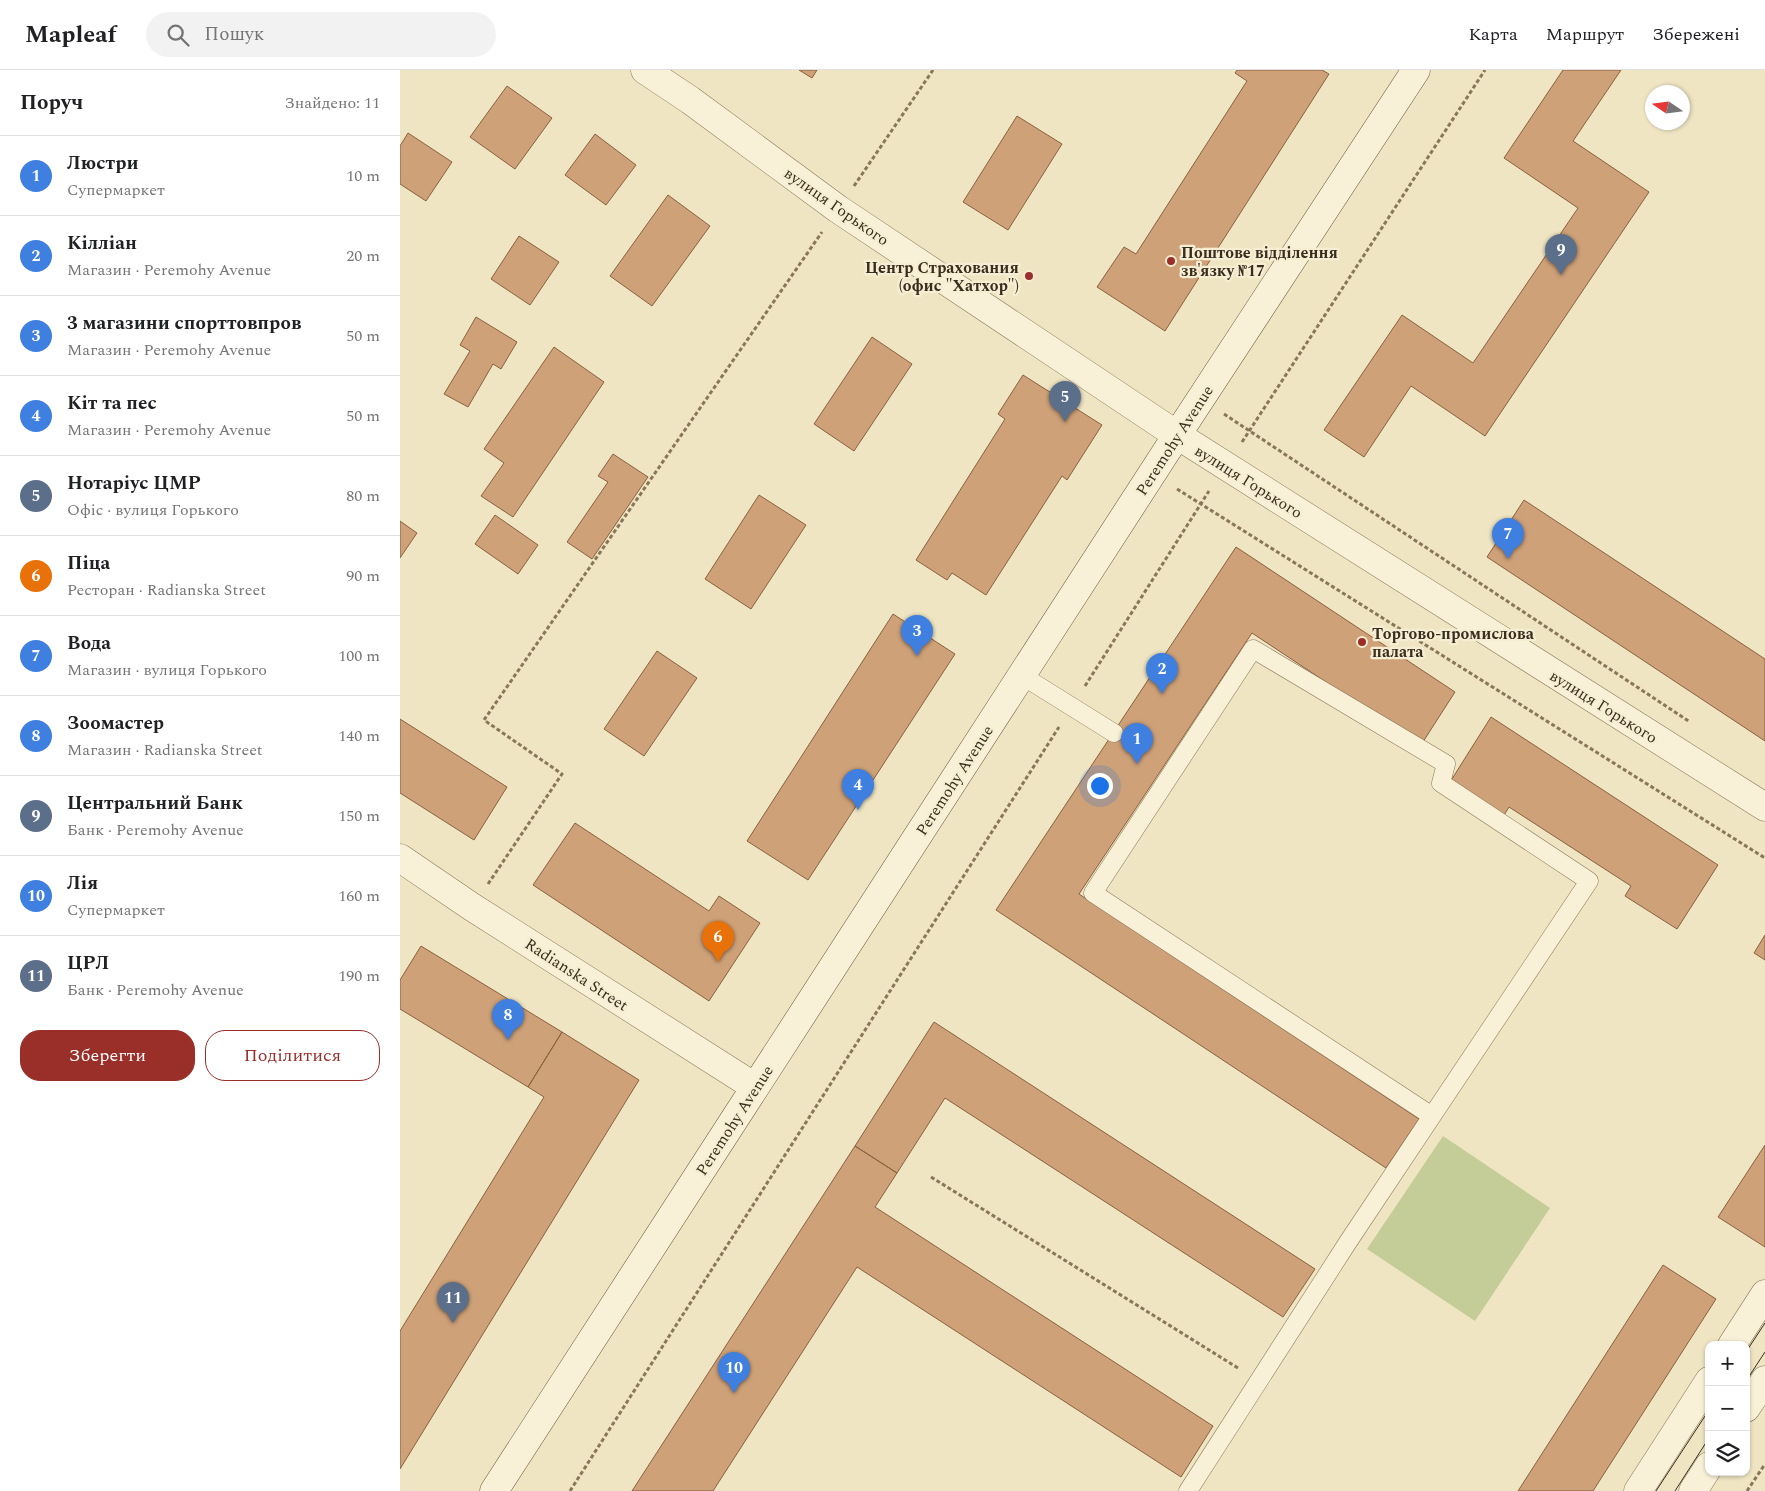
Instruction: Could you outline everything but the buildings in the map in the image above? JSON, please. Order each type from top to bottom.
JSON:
[{"type":"street","name":"вулиця Горького","points":[[645,70],[690,100],[838,209],[1177,435],[1765,808]]},
{"type":"street","name":"Peremohy Avenue","points":[[494,1491],[1200,399],[1416,70]]},
{"type":"street","name":"Radianska Street","points":[[400,858],[472,907],[755,1087]]},
{"type":"street","points":[[1735,1341],[1765,1294]]},
{"type":"street","points":[[1750,1402],[1765,1380]]},
{"type":"street","points":[[1638,1491],[1706,1386]]},
{"type":"street","points":[[1693,1491],[1705,1472]]},
{"type":"lane","points":[[1188,1491],[1258,1380],[1589,881],[1441,783],[1446,764],[1253,649],[1168,770],[1093,892],[1432,1116]]},
{"type":"lane","points":[[1021,675],[1114,733]]},
{"type":"path","points":[[472,907],[562,774],[484,720],[933,70]]},
{"type":"path","points":[[570,1491],[1201,504],[1250,432],[1485,70]]},
{"type":"path","points":[[1200,399],[1698,728]]},
{"type":"path","points":[[1152,474],[1765,858]]},
{"type":"path","points":[[931,1177],[1258,1380]]},
{"type":"path","points":[[1748,1491],[1765,1464]]},
{"type":"green space","points":[[1443,1136],[1550,1208],[1475,1321],[1367,1249]]},
{"type":"tram line","points":[[1750,1346],[1765,1323]]},
{"type":"tram line","points":[[1750,1375],[1765,1352]]},
{"type":"tram line","points":[[1656,1491],[1705,1416]]},
{"type":"tram line","points":[[1675,1491],[1705,1444]]},
{"type":"place","name":"Поштове відділення зв'язку №17","points":[[1171,261]]},
{"type":"place","name":"Центральний Банк","points":[[1561,275]]},
{"type":"place","name":"Центр Страхования (офис \"Хатхор\")","points":[[1029,276]]},
{"type":"place","name":"Нотаріус ЦМР","points":[[1065,422]]},
{"type":"place","name":"Вода","points":[[1508,559]]},
{"type":"place","name":"Торгово-промислова палата","points":[[1362,642]]},
{"type":"place","name":"3 магазини спорттовпров","points":[[917,656]]},
{"type":"place","name":"Кілліан","points":[[1162,694]]},
{"type":"place","name":"Люстри","points":[[1137,764]]},
{"type":"place","name":"Кіт та пес","points":[[858,810]]},
{"type":"place","name":"Піца","points":[[718,962]]},
{"type":"place","name":"Зоомастер","points":[[508,1040]]},
{"type":"place","name":"ЦРЛ","points":[[453,1323]]},
{"type":"place","name":"Лія","points":[[734,1393]]}]
